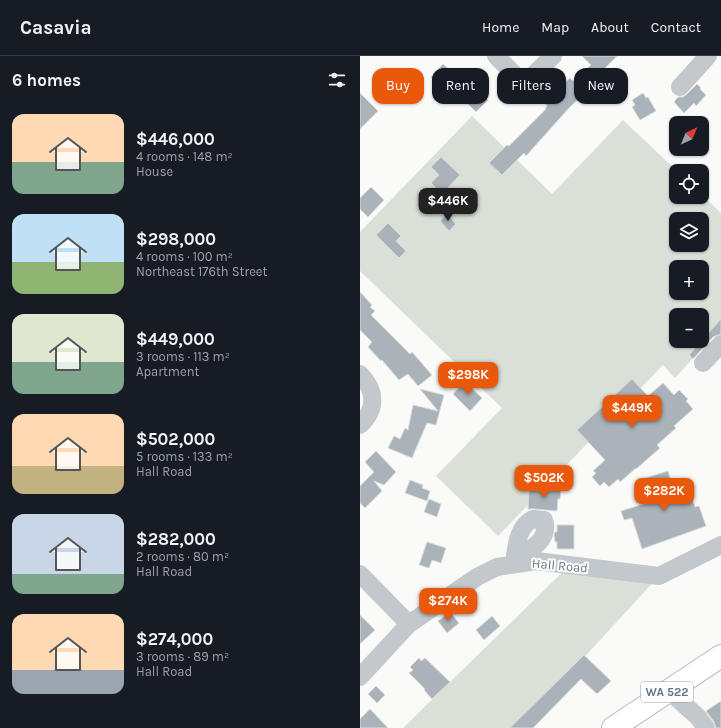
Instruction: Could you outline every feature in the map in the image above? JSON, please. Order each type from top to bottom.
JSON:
[{"type":"main road","name":"WA 522","points":[[613,728],[721,656]]},
{"type":"street","points":[[496,56],[524,84],[553,56]]},
{"type":"street","points":[[680,87],[708,56]]},
{"type":"street","points":[[703,363],[721,344]]},
{"type":"street","points":[[360,374],[368,382],[373,397],[372,407],[367,418],[360,425]]},
{"type":"street","name":"Hall Road","points":[[360,677],[409,624],[477,577],[515,558],[659,576],[721,545]]},
{"type":"street","points":[[360,574],[409,624]]},
{"type":"street","points":[[669,691],[698,717],[706,728]]},
{"type":"shaded area","points":[[472,116],[552,194],[623,120],[670,164],[669,204],[709,204],[709,202],[721,213],[721,328],[709,341],[709,308],[669,308],[669,348],[703,348],[675,378],[663,365],[498,536],[436,476],[502,408],[360,271],[360,232]]},
{"type":"shaded area","points":[[570,565],[659,576],[519,728],[403,728]]},
{"type":"building","points":[[582,56],[617,56],[605,68],[588,68],[591,65]]},
{"type":"building","points":[[443,64],[447,68],[439,68]]},
{"type":"building","points":[[570,78],[573,81],[574,80],[574,103],[526,156],[524,153],[502,175],[489,163],[507,145],[509,146],[546,109],[547,106],[546,104],[566,104],[566,82]]},
{"type":"building","points":[[697,84],[706,95],[696,106],[694,103],[684,113],[674,102],[678,97],[683,97],[687,94]]},
{"type":"building","points":[[360,93],[378,111],[360,129]]},
{"type":"building","points":[[643,93],[646,98],[648,97],[656,111],[640,120],[632,107],[635,105],[632,100]]},
{"type":"building","points":[[468,104],[484,104],[476,112]]},
{"type":"building","points":[[441,157],[460,175],[442,194],[431,183],[439,175],[431,167]]},
{"type":"building","points":[[371,187],[384,200],[368,217],[360,209],[360,198]]},
{"type":"building","points":[[447,214],[456,224],[449,231],[440,221]]},
{"type":"building","points":[[388,223],[401,236],[396,241],[406,251],[399,258],[376,235]]},
{"type":"building","points":[[360,292],[372,305],[370,307],[375,311],[371,315],[410,354],[412,352],[432,375],[418,386],[408,374],[399,380],[382,360],[381,361],[368,347],[372,342],[360,330]]},
{"type":"building","points":[[721,319],[721,334],[713,337],[709,341],[709,332]]},
{"type":"building","points":[[695,348],[703,348],[693,359],[689,355]]},
{"type":"building","points":[[632,379],[648,396],[663,383],[674,395],[679,390],[688,399],[686,401],[693,409],[674,426],[676,428],[657,445],[660,448],[636,469],[620,482],[618,479],[609,487],[604,482],[600,486],[592,477],[596,473],[593,471],[605,460],[577,430]]},
{"type":"building","points":[[465,382],[482,398],[470,411],[453,394]]},
{"type":"building","points":[[420,389],[444,395],[436,425],[427,423],[412,458],[388,448],[394,436],[400,439],[405,428],[408,430],[413,405],[438,411]]},
{"type":"building","points":[[376,451],[396,472],[384,485],[374,481],[382,491],[365,508],[360,503],[360,486],[374,472],[365,462]]},
{"type":"building","points":[[668,471],[675,493],[689,489],[695,507],[699,506],[706,526],[642,549],[632,518],[624,520],[621,511],[647,503],[639,480]]},
{"type":"building","points":[[410,480],[423,485],[422,488],[430,491],[427,501],[405,493]]},
{"type":"building","points":[[529,488],[561,489],[557,511],[528,509]]},
{"type":"building","points":[[429,499],[441,504],[437,517],[424,512]]},
{"type":"building","points":[[557,525],[574,525],[574,549],[557,549],[557,542],[555,542],[554,535],[555,532],[557,532]]},
{"type":"building","points":[[427,542],[446,548],[441,563],[432,560],[429,568],[419,565]]},
{"type":"building","points":[[450,612],[459,623],[447,633],[438,621]]},
{"type":"building","points":[[360,615],[375,630],[360,644]]},
{"type":"building","points":[[492,616],[500,626],[484,640],[476,630]]},
{"type":"building","points":[[584,655],[611,681],[597,694],[581,679],[533,728],[510,728]]},
{"type":"building","points":[[419,658],[421,661],[425,658],[450,682],[432,699],[424,690],[425,689],[409,673],[413,670],[410,667]]},
{"type":"building","points":[[376,686],[385,695],[377,703],[368,694]]},
{"type":"building","points":[[721,701],[721,728],[716,728],[714,722],[706,711]]},
{"type":"building","points":[[370,709],[388,728],[360,728],[360,719]]}]
